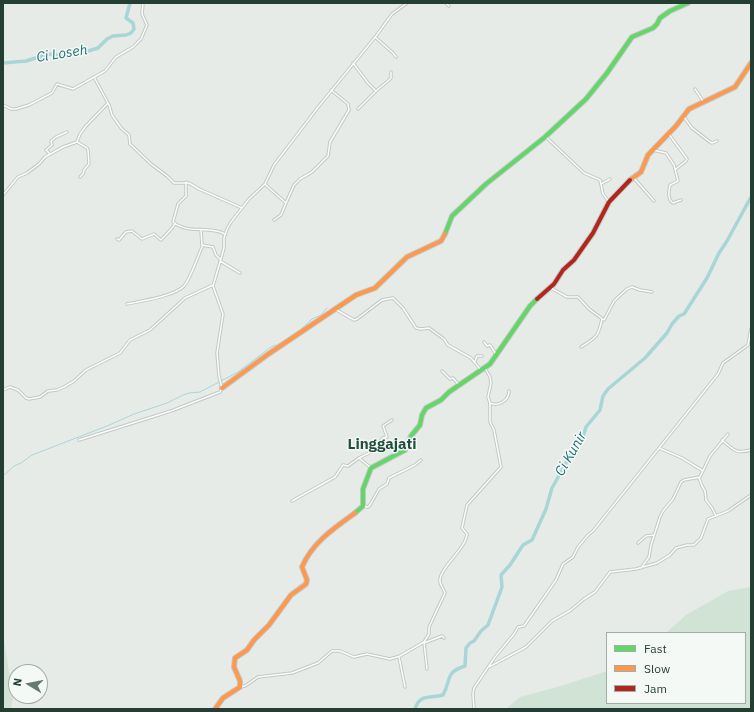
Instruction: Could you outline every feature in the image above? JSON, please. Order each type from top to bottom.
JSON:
[{"type":"street","points":[[3,105],[10,109],[16,109],[29,105],[52,93],[57,84],[73,89],[106,70],[116,57],[133,47],[140,39],[147,25],[142,14],[143,3]]},
{"type":"street","points":[[79,440],[171,411],[219,393],[221,386],[217,353],[223,314],[213,284],[217,276],[224,248],[225,234],[231,222],[242,208],[265,184],[274,165],[331,90],[392,14],[406,3]]},
{"type":"street","points":[[446,3],[449,6]]},
{"type":"street","points":[[221,386],[334,309],[358,294],[376,288],[408,258],[440,241],[445,234],[452,216],[486,184],[545,137],[586,99],[607,74],[632,37],[637,33],[654,27],[661,18],[670,11],[688,3]]},
{"type":"street","points":[[375,37],[396,57]]},
{"type":"street","points":[[353,63],[368,84],[376,91]]},
{"type":"street","points":[[240,687],[234,667],[235,658],[247,650],[254,640],[270,625],[291,595],[306,584],[307,580],[302,567],[311,551],[330,531],[360,510],[363,506],[363,489],[371,468],[403,452],[420,425],[422,415],[426,408],[441,400],[449,392],[483,369],[496,354],[530,306],[550,287],[563,270],[574,260],[593,232],[609,202],[633,177],[637,176],[641,172],[645,160],[653,150],[689,109],[734,87],[751,63]]},
{"type":"street","points":[[358,109],[376,91],[390,80],[391,72]]},
{"type":"street","points":[[94,77],[108,103],[114,119],[128,135],[129,142],[151,164],[174,183],[186,182],[242,208]]},
{"type":"street","points":[[695,89],[703,101]]},
{"type":"street","points":[[274,220],[281,215],[294,185],[300,179],[312,172],[328,156],[330,142],[349,110],[348,104],[331,90]]},
{"type":"street","points":[[3,195],[18,176],[27,174],[50,154],[77,142],[85,127],[108,103]]},
{"type":"street","points":[[684,116],[692,128],[710,142],[712,143],[717,141]]},
{"type":"street","points":[[50,154],[46,150],[52,145],[51,142],[56,137],[67,132]]},
{"type":"street","points":[[668,134],[687,159],[676,170]]},
{"type":"street","points":[[545,137],[584,173],[600,180],[603,194],[609,202]]},
{"type":"street","points":[[77,142],[88,150],[89,164],[80,177]]},
{"type":"street","points":[[653,150],[666,153],[676,170],[678,180],[670,185],[669,197],[672,203],[681,200]]},
{"type":"street","points":[[633,177],[654,201]]},
{"type":"street","points":[[602,184],[610,179]]},
{"type":"street","points":[[117,239],[118,240],[126,232],[132,231],[142,238],[154,234],[161,240],[175,223],[174,220],[178,204],[186,196],[186,182]]},
{"type":"street","points":[[265,184],[286,203]]},
{"type":"street","points":[[175,223],[181,227],[201,230],[216,230],[225,234]]},
{"type":"street","points":[[127,304],[164,296],[182,288],[187,282],[203,245],[201,230]]},
{"type":"street","points":[[203,245],[213,246],[216,255],[240,273]]},
{"type":"street","points":[[3,390],[10,387],[18,390],[29,399],[40,397],[50,390],[57,390],[64,387],[74,381],[86,370],[120,353],[130,340],[150,330],[185,298],[213,284]]},
{"type":"street","points":[[550,287],[567,297],[578,297],[589,309],[602,319]]},
{"type":"street","points":[[581,347],[595,338],[600,328],[602,319],[605,319],[614,301],[627,289],[632,287],[652,292]]},
{"type":"street","points":[[334,309],[354,320],[382,300],[393,298],[403,308],[416,328],[421,330],[429,328],[444,339],[448,345],[475,361],[491,380],[488,397],[490,403],[490,422],[494,430],[501,467],[467,505],[462,528],[468,535],[442,574],[440,583],[446,594],[430,626],[429,634],[424,643],[427,669]]},
{"type":"street","points":[[474,709],[473,690],[489,668],[495,656],[514,634],[518,627],[524,626],[556,580],[563,564],[574,557],[578,548],[588,535],[593,531],[718,374],[723,363],[748,345],[751,329]]},
{"type":"street","points":[[484,342],[487,346],[490,345],[496,354]]},
{"type":"street","points":[[475,361],[477,356],[482,356]]},
{"type":"street","points":[[442,371],[450,379],[453,378],[456,380],[460,385]]},
{"type":"street","points":[[490,403],[495,405],[501,403],[508,398],[509,391]]},
{"type":"street","points":[[292,502],[334,477],[343,465],[348,466],[371,452],[383,438],[387,437],[383,426],[392,420]]},
{"type":"street","points":[[699,478],[710,456],[728,434]]},
{"type":"street","points":[[722,440],[737,452],[740,453],[751,450]]},
{"type":"street","points":[[659,448],[682,458],[703,471]]},
{"type":"street","points":[[359,458],[371,468]]},
{"type":"street","points":[[363,506],[368,507],[370,505],[379,489],[387,484],[389,478],[415,465],[421,460]]},
{"type":"street","points":[[699,478],[705,491],[706,500],[716,516]]},
{"type":"street","points":[[641,568],[650,556],[654,535],[660,517],[663,511],[674,499],[681,482],[686,479],[699,478]]},
{"type":"street","points":[[489,668],[526,647],[552,621],[571,610],[594,592],[610,572],[641,568],[662,561],[676,548],[696,544],[701,538],[708,519],[728,511],[751,495]]},
{"type":"street","points":[[638,543],[646,536],[654,535]]},
{"type":"street","points":[[646,561],[647,566]]},
{"type":"street","points":[[215,709],[223,698],[258,677],[292,672],[318,663],[332,651],[340,651],[354,657],[367,654],[389,659],[399,657],[439,636],[444,638]]},
{"type":"street","points":[[399,657],[405,687]]},
{"type":"green space","points":[[751,587],[751,709],[506,709],[520,697],[606,671],[606,704],[746,704],[746,632],[667,632],[686,615],[728,591]]},
{"type":"green space","points":[[3,634],[8,666],[8,704],[12,704],[11,709],[3,709]]},
{"type":"waterway","name":"Ci Loseh","points":[[3,63],[26,61],[48,54],[63,56],[85,52],[98,48],[107,39],[113,36],[131,33],[134,29],[133,23],[126,18],[130,3]]},
{"type":"waterway","name":"Ci Kunir","points":[[415,709],[417,704],[423,699],[443,695],[451,674],[465,666],[466,648],[488,625],[502,587],[501,575],[510,565],[523,545],[532,540],[546,509],[552,488],[575,444],[583,437],[586,427],[600,410],[603,396],[608,389],[645,358],[667,333],[679,316],[684,314],[707,278],[719,253],[751,197]]},
{"type":"waterway","points":[[3,476],[14,466],[32,455],[134,414],[167,403],[183,395],[200,392],[238,372],[271,347],[279,344],[299,331],[312,319],[321,315],[327,308]]},
{"type":"traffic: fast","points":[[445,234],[452,216],[486,184],[545,137],[586,99],[607,73],[632,37],[653,28],[660,18],[670,11],[688,3]]},
{"type":"traffic: fast","points":[[355,513],[363,506],[363,489],[371,468],[405,450],[411,436],[420,425],[422,415],[426,408],[441,400],[449,392],[490,364],[530,306],[537,299]]},
{"type":"traffic: slow","points":[[630,180],[641,172],[648,155],[676,126],[689,109],[735,87],[751,63]]},
{"type":"traffic: slow","points":[[222,388],[267,355],[356,295],[375,288],[407,257],[441,241],[445,234]]},
{"type":"traffic: slow","points":[[215,709],[223,698],[240,687],[240,681],[234,667],[235,658],[247,650],[254,640],[269,625],[291,595],[306,584],[307,580],[302,567],[306,558],[324,537],[355,513]]},
{"type":"traffic: jam","points":[[537,299],[554,284],[563,270],[574,260],[593,233],[609,202],[630,180]]},
{"type":"district","name":"Linggajati","points":[[382,445]]}]
